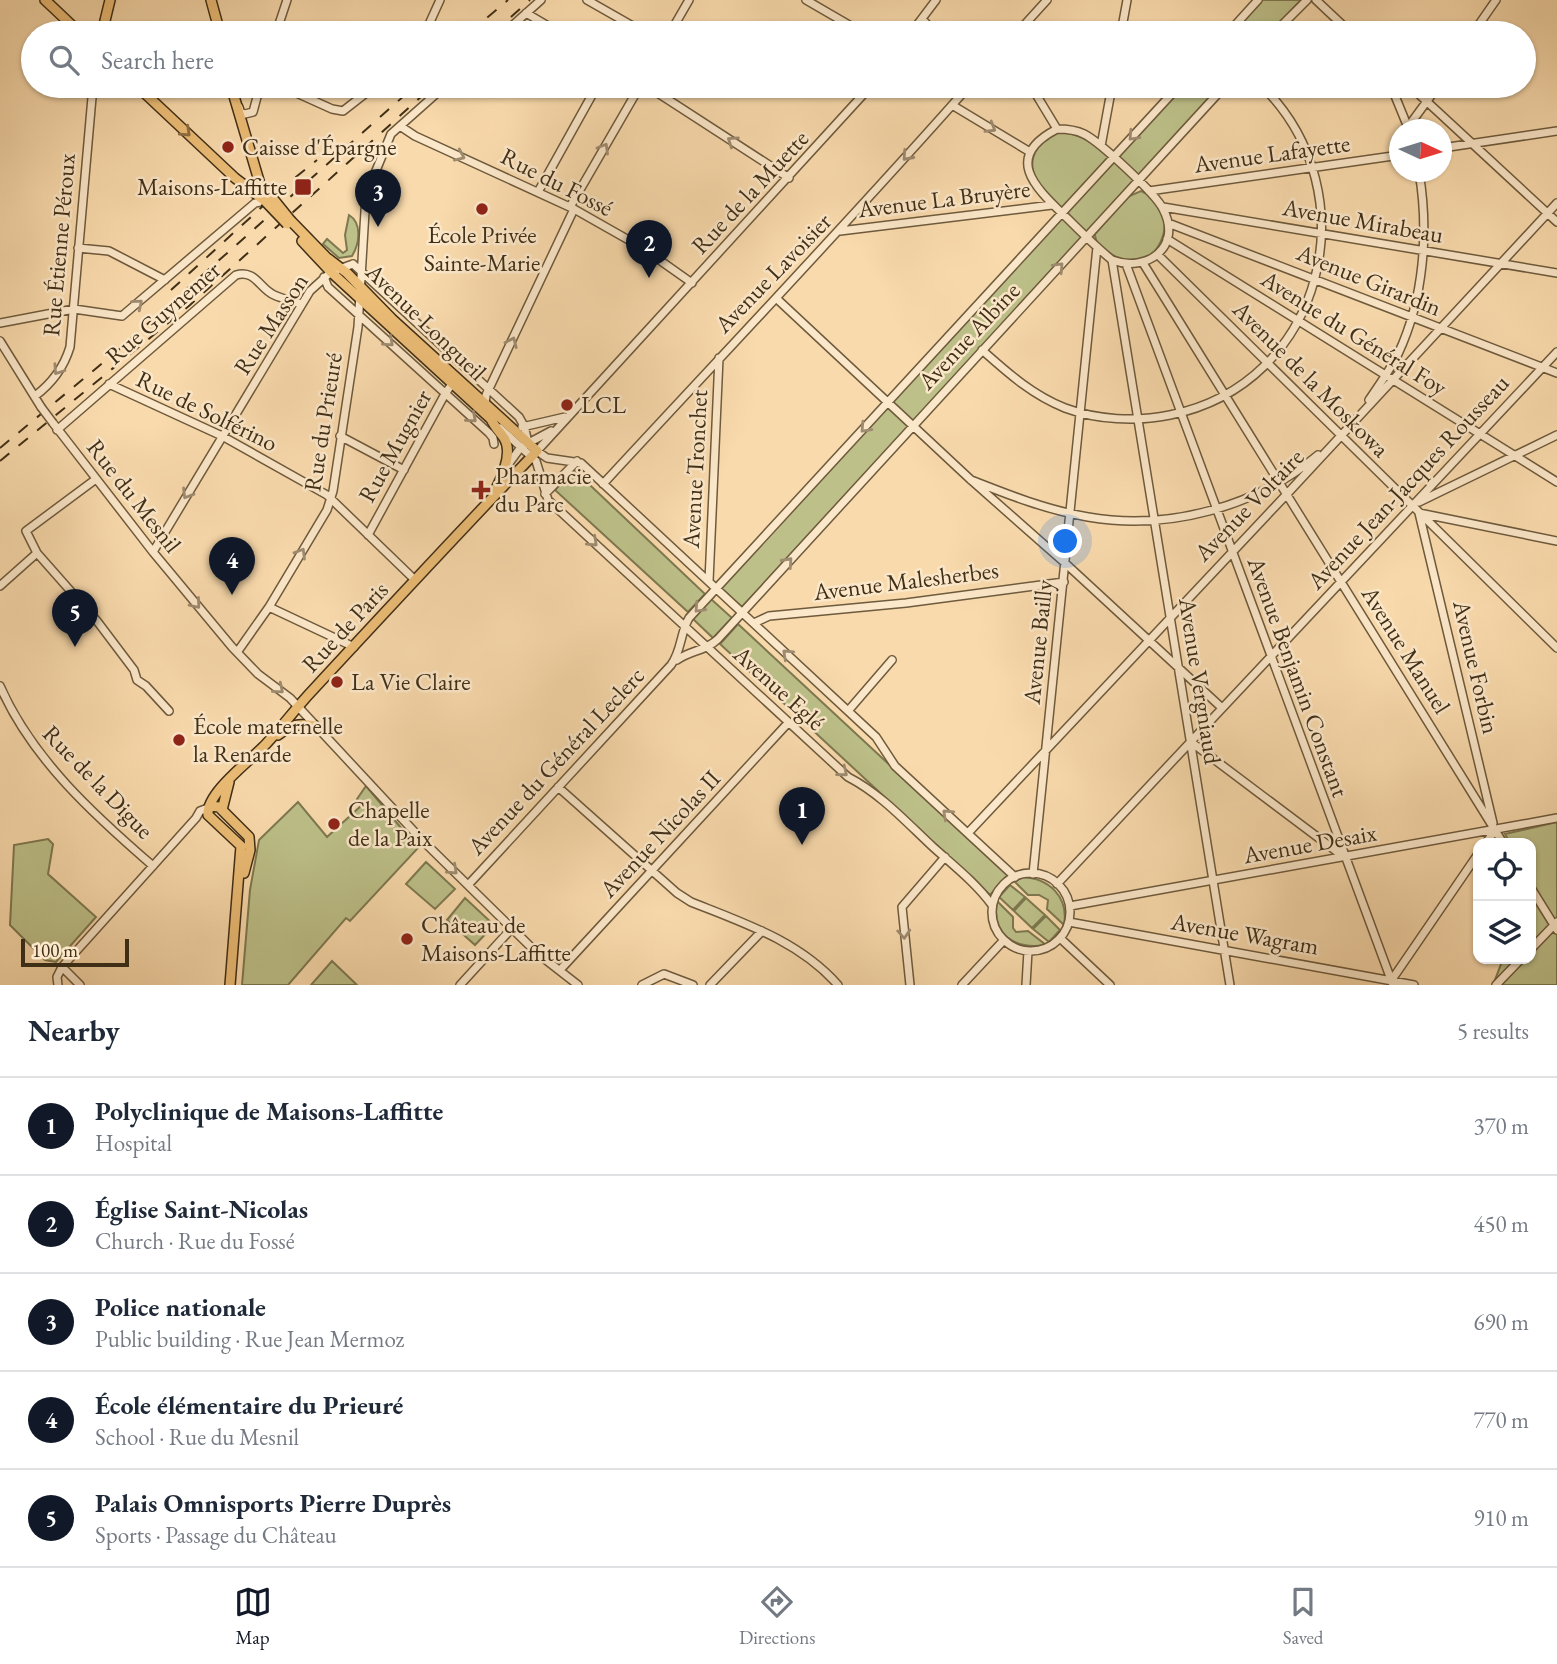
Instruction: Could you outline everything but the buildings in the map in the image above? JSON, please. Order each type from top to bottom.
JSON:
[{"type":"main road","points":[[45,0],[67,21]]},
{"type":"main road","points":[[105,21],[110,0]]},
{"type":"main road","points":[[214,0],[219,21]]},
{"type":"main road","points":[[149,98],[235,178],[267,198],[289,222]]},
{"type":"main road","points":[[234,98],[267,198]]},
{"type":"main road","points":[[240,98],[267,198]]},
{"type":"main road","name":"Avenue Longueil","points":[[289,222],[327,274],[344,277]]},
{"type":"main road","name":"Avenue Longueil","points":[[289,222],[361,294],[514,430],[534,454]]},
{"type":"main road","name":"Avenue Longueil","points":[[455,380],[491,419]]},
{"type":"main road","name":"Rue de Paris","points":[[490,499],[504,470],[506,444],[491,419]]},
{"type":"main road","name":"Rue de Paris","points":[[208,810],[220,786],[229,782],[268,742],[534,454]]},
{"type":"main road","points":[[268,742],[291,726],[301,723],[315,726]]},
{"type":"main road","points":[[222,810],[229,782]]},
{"type":"main road","points":[[230,985],[241,846],[208,810],[215,806],[249,837],[250,850],[238,891]]},
{"type":"main road","points":[[241,846],[247,843],[249,837]]},
{"type":"street","points":[[280,21],[287,0]]},
{"type":"street","points":[[430,21],[440,0]]},
{"type":"street","points":[[517,21],[541,0]]},
{"type":"street","points":[[587,0],[624,21]]},
{"type":"street","points":[[677,21],[689,0]]},
{"type":"street","points":[[806,0],[842,21]]},
{"type":"street","points":[[922,19],[936,0]]},
{"type":"street","points":[[1028,21],[1047,0]]},
{"type":"street","points":[[1123,21],[1127,0]]},
{"type":"street","points":[[1239,21],[1258,0]]},
{"type":"street","points":[[1286,21],[1307,0]]},
{"type":"street","points":[[1316,0],[1338,21]]},
{"type":"street","points":[[1481,21],[1496,0]]},
{"type":"street","points":[[526,13],[539,21]]},
{"type":"street","name":"Rue Étienne Péroux","points":[[35,396],[49,385],[67,358],[70,348],[92,98]]},
{"type":"street","points":[[235,98],[241,113],[245,114],[253,112],[257,98]]},
{"type":"street","points":[[308,98],[338,111],[348,108],[360,98]]},
{"type":"street","name":"Rue du Prieuré","points":[[238,651],[269,607],[331,499],[359,314],[366,195],[387,140],[431,98]]},
{"type":"street","points":[[538,192],[590,98]]},
{"type":"street","points":[[485,404],[572,208],[633,98]]},
{"type":"street","points":[[666,98],[789,178]]},
{"type":"street","name":"Rue de la Muette","points":[[534,454],[860,98]]},
{"type":"street","name":"Avenue Lavoisier","points":[[603,484],[839,231],[959,98]]},
{"type":"street","points":[[1038,98],[1057,129]]},
{"type":"street","points":[[1101,146],[1110,98]]},
{"type":"street","name":"Avenue Albine","points":[[716,589],[1168,98]]},
{"type":"street","name":"Avenue Albine","points":[[742,612],[1214,98]]},
{"type":"street","points":[[982,351],[1031,391],[1080,412],[1138,419],[1180,413],[1224,395],[1248,379],[1284,343],[1299,321],[1316,279],[1322,234],[1322,211],[1314,167],[1288,116],[1272,98]]},
{"type":"street","points":[[1396,98],[1405,119]]},
{"type":"street","points":[[1424,98],[1557,222]]},
{"type":"street","points":[[1415,119],[1430,98]]},
{"type":"street","points":[[952,105],[1030,152]]},
{"type":"street","name":"Rue du Fossé","points":[[400,125],[415,136],[572,208],[641,247],[692,283]]},
{"type":"street","points":[[1057,129],[1083,134],[1101,146],[1163,207],[1168,223],[1167,239],[1158,255],[1143,263],[1126,264],[1112,260],[1052,205],[1031,179],[1027,168],[1030,152],[1041,139],[1057,129]]},
{"type":"street","points":[[1452,146],[1557,131]]},
{"type":"street","name":"Avenue Lafayette","points":[[1149,191],[1389,156]]},
{"type":"street","points":[[971,480],[1038,505],[1125,521],[1154,520],[1216,509],[1279,483],[1341,435],[1364,408],[1399,352],[1419,284],[1423,251],[1420,182]]},
{"type":"street","points":[[0,323],[74,309],[122,316],[255,204],[267,198]]},
{"type":"street","name":"Avenue Voltaire","points":[[968,833],[1557,203]]},
{"type":"street","name":"Avenue La Bruyère","points":[[839,231],[1052,205]]},
{"type":"street","name":"Avenue Mirabeau","points":[[1163,207],[1557,273]]},
{"type":"street","name":"Avenue Girardin","points":[[1168,223],[1557,373]]},
{"type":"street","name":"Avenue du Général Foy","points":[[1167,239],[1557,482]]},
{"type":"street","name":"Avenue Bailly","points":[[1033,874],[1097,247]]},
{"type":"street","points":[[78,248],[109,251],[165,280]]},
{"type":"street","points":[[344,277],[362,252]]},
{"type":"street","name":"Avenue de la Moskowa","points":[[1158,255],[1557,648]]},
{"type":"street","name":"Avenue Vergniaud","points":[[1112,260],[1230,985]]},
{"type":"street","name":"Avenue Manuel","points":[[1143,263],[1500,838]]},
{"type":"street","points":[[353,264],[519,417],[524,426],[525,445]]},
{"type":"street","name":"Avenue Benjamin Constant","points":[[1126,264],[1392,983]]},
{"type":"street","name":"Rue Guynemer","points":[[55,426],[109,384],[236,275],[245,273],[263,284],[270,294],[302,304]]},
{"type":"street","points":[[327,274],[328,287],[489,433],[494,444]]},
{"type":"street","name":"Rue Masson","points":[[153,551],[302,304],[327,274]]},
{"type":"street","points":[[776,298],[1221,708]]},
{"type":"street","name":"Rue du Mesnil","points":[[0,341],[55,426],[153,551],[258,674],[298,707],[370,787],[513,927],[537,954],[578,985]]},
{"type":"street","name":"Avenue Jean-Jacques Rousseau","points":[[1057,884],[1557,352]]},
{"type":"street","name":"Avenue Tronchet","points":[[709,581],[719,358]]},
{"type":"street","name":"Rue Mugnier","points":[[368,535],[455,380]]},
{"type":"street","name":"Rue de Solférino","points":[[109,384],[222,436],[313,487],[331,499],[415,580]]},
{"type":"street","points":[[514,430],[568,415]]},
{"type":"street","name":"Avenue Longueil","points":[[491,419],[525,445]]},
{"type":"street","name":"Rue de la Muette","points":[[525,445],[555,429]]},
{"type":"street","points":[[1412,505],[1557,435]]},
{"type":"street","points":[[340,436],[404,470]]},
{"type":"street","name":"Rue de Paris","points":[[504,470],[525,445]]},
{"type":"street","points":[[534,454],[578,461]]},
{"type":"street","name":"Avenue Eglé","points":[[534,454],[548,500],[848,777],[870,790],[945,857],[984,893],[992,905]]},
{"type":"street","points":[[545,494],[578,461]]},
{"type":"street","name":"Avenue Eglé","points":[[578,461],[876,737],[895,766],[1015,877]]},
{"type":"street","points":[[96,478],[26,531],[37,553],[97,621],[134,670],[137,680],[169,711]]},
{"type":"street","points":[[1419,513],[1557,541]]},
{"type":"street","name":"Avenue Forbin","points":[[1419,513],[1495,830]]},
{"type":"street","points":[[0,586],[37,553]]},
{"type":"street","name":"Avenue Malesherbes","points":[[754,623],[769,616],[906,603],[1064,582]]},
{"type":"street","name":"Avenue du Général Leclerc","points":[[469,884],[671,665],[679,653],[684,627],[689,618],[716,589]]},
{"type":"street","points":[[269,607],[354,647]]},
{"type":"street","name":"Avenue du Général Leclerc","points":[[671,665],[690,652],[708,649],[742,612]]},
{"type":"street","points":[[848,711],[892,660]]},
{"type":"street","name":"Rue de la Digue","points":[[0,686],[25,734],[52,767],[85,803],[153,866]]},
{"type":"street","name":"Avenue Nicolas II","points":[[560,970],[788,723]]},
{"type":"street","points":[[1190,742],[1344,857]]},
{"type":"street","points":[[558,787],[651,871],[691,902],[784,941],[809,958],[838,985]]},
{"type":"street","points":[[57,984],[62,967],[196,818],[208,810]]},
{"type":"street","name":"Avenue Desaix","points":[[1070,906],[1557,818]]},
{"type":"street","points":[[1489,838],[1495,830]]},
{"type":"street","points":[[909,985],[902,907],[945,857]]},
{"type":"street","points":[[1392,983],[1473,862]]},
{"type":"street","points":[[1033,874],[1057,884],[1066,894],[1070,906],[1069,922],[1060,938],[1040,950],[1028,951],[1004,940],[996,930],[992,918],[995,895],[1015,877],[1033,874]]},
{"type":"street","points":[[1536,895],[1556,925],[1536,944]]},
{"type":"street","name":"Avenue Wagram","points":[[1069,922],[1414,985]]},
{"type":"street","points":[[460,985],[513,927]]},
{"type":"street","points":[[710,985],[762,931]]},
{"type":"street","points":[[1060,938],[1110,985]]},
{"type":"street","points":[[962,985],[1004,940]]},
{"type":"street","points":[[1026,985],[1028,951]]},
{"type":"street","points":[[1496,985],[1516,964]]},
{"type":"street","points":[[62,967],[80,985]]},
{"type":"street","points":[[642,985],[664,974],[693,985]]},
{"type":"green space","points":[[1262,0],[1301,0],[1281,21],[1242,21]]},
{"type":"green space","points":[[1172,98],[1211,98],[742,607],[721,588]]},
{"type":"green space","points":[[1056,132],[1085,139],[1109,158],[1061,209],[1037,180],[1032,161],[1043,142]]},
{"type":"green space","points":[[1141,191],[1156,201],[1163,215],[1164,229],[1160,243],[1151,254],[1139,260],[1124,260],[1100,246],[1095,234],[1127,197]]},
{"type":"green space","points":[[349,215],[358,228],[357,245],[352,256],[339,258],[323,244],[327,239],[343,253],[347,250],[345,235]]},
{"type":"green space","points":[[573,469],[705,594],[688,612],[555,490]]},
{"type":"green space","points":[[711,599],[732,618],[713,638],[693,619]]},
{"type":"green space","points":[[738,624],[1008,875],[990,895],[720,644]]},
{"type":"green space","points":[[366,786],[418,848],[350,921],[346,918],[288,985],[242,985],[250,890],[259,840],[298,802],[327,837],[363,804],[357,799]]},
{"type":"green space","points":[[1557,822],[1557,985],[1493,985],[1501,964],[1536,964],[1536,838],[1507,838],[1505,834]]},
{"type":"green space","points":[[48,839],[53,844],[48,874],[96,917],[56,962],[45,960],[10,925],[14,845]]},
{"type":"green space","points":[[426,862],[455,889],[435,909],[406,884]]},
{"type":"green space","points":[[1022,877],[1041,881],[1055,891],[1063,906],[1064,925],[1047,909],[1048,900],[1039,895],[1028,895],[1015,882]]},
{"type":"green space","points":[[1010,885],[1025,897],[1013,910],[999,897]]},
{"type":"green space","points":[[465,898],[494,925],[475,945],[447,920]]},
{"type":"green space","points":[[1026,898],[1045,915],[1032,928],[1014,911]]},
{"type":"green space","points":[[997,901],[1013,917],[1013,928],[1016,932],[1028,931],[1046,945],[1024,945],[1008,938],[998,923]]},
{"type":"green space","points":[[1046,916],[1060,930],[1049,942],[1033,929]]},
{"type":"green space","points":[[332,961],[357,985],[311,985]]},
{"type":"railway","points":[[483,21],[508,0]]},
{"type":"railway","points":[[506,21],[530,0]]},
{"type":"railway","points":[[0,448],[117,351],[402,98]]},
{"type":"railway","points":[[0,461],[190,305],[420,98]]},
{"type":"railway","points":[[171,290],[317,160]]},
{"type":"place","name":"Caisse d'Épargne","points":[[228,147]]},
{"type":"place","name":"Maisons-Laffitte","points":[[303,187]]},
{"type":"place","name":"École Privée Sainte-Marie","points":[[482,209]]},
{"type":"place","name":"Police nationale","points":[[378,227]]},
{"type":"place","name":"Église Saint-Nicolas","points":[[649,278]]},
{"type":"place","name":"LCL","points":[[567,405]]},
{"type":"place","name":"Pharmacie du Parc","points":[[481,490]]},
{"type":"place","name":"École élémentaire du Prieuré","points":[[232,595]]},
{"type":"place","name":"Palais Omnisports Pierre Duprès","points":[[75,647]]},
{"type":"place","name":"La Vie Claire","points":[[337,682]]},
{"type":"place","name":"École maternelle la Renarde","points":[[179,740]]},
{"type":"place","name":"Chapelle de la Paix","points":[[334,824]]},
{"type":"place","name":"Polyclinique de Maisons-Laffitte","points":[[802,845]]},
{"type":"place","name":"Château de Maisons-Laffitte","points":[[407,939]]}]
